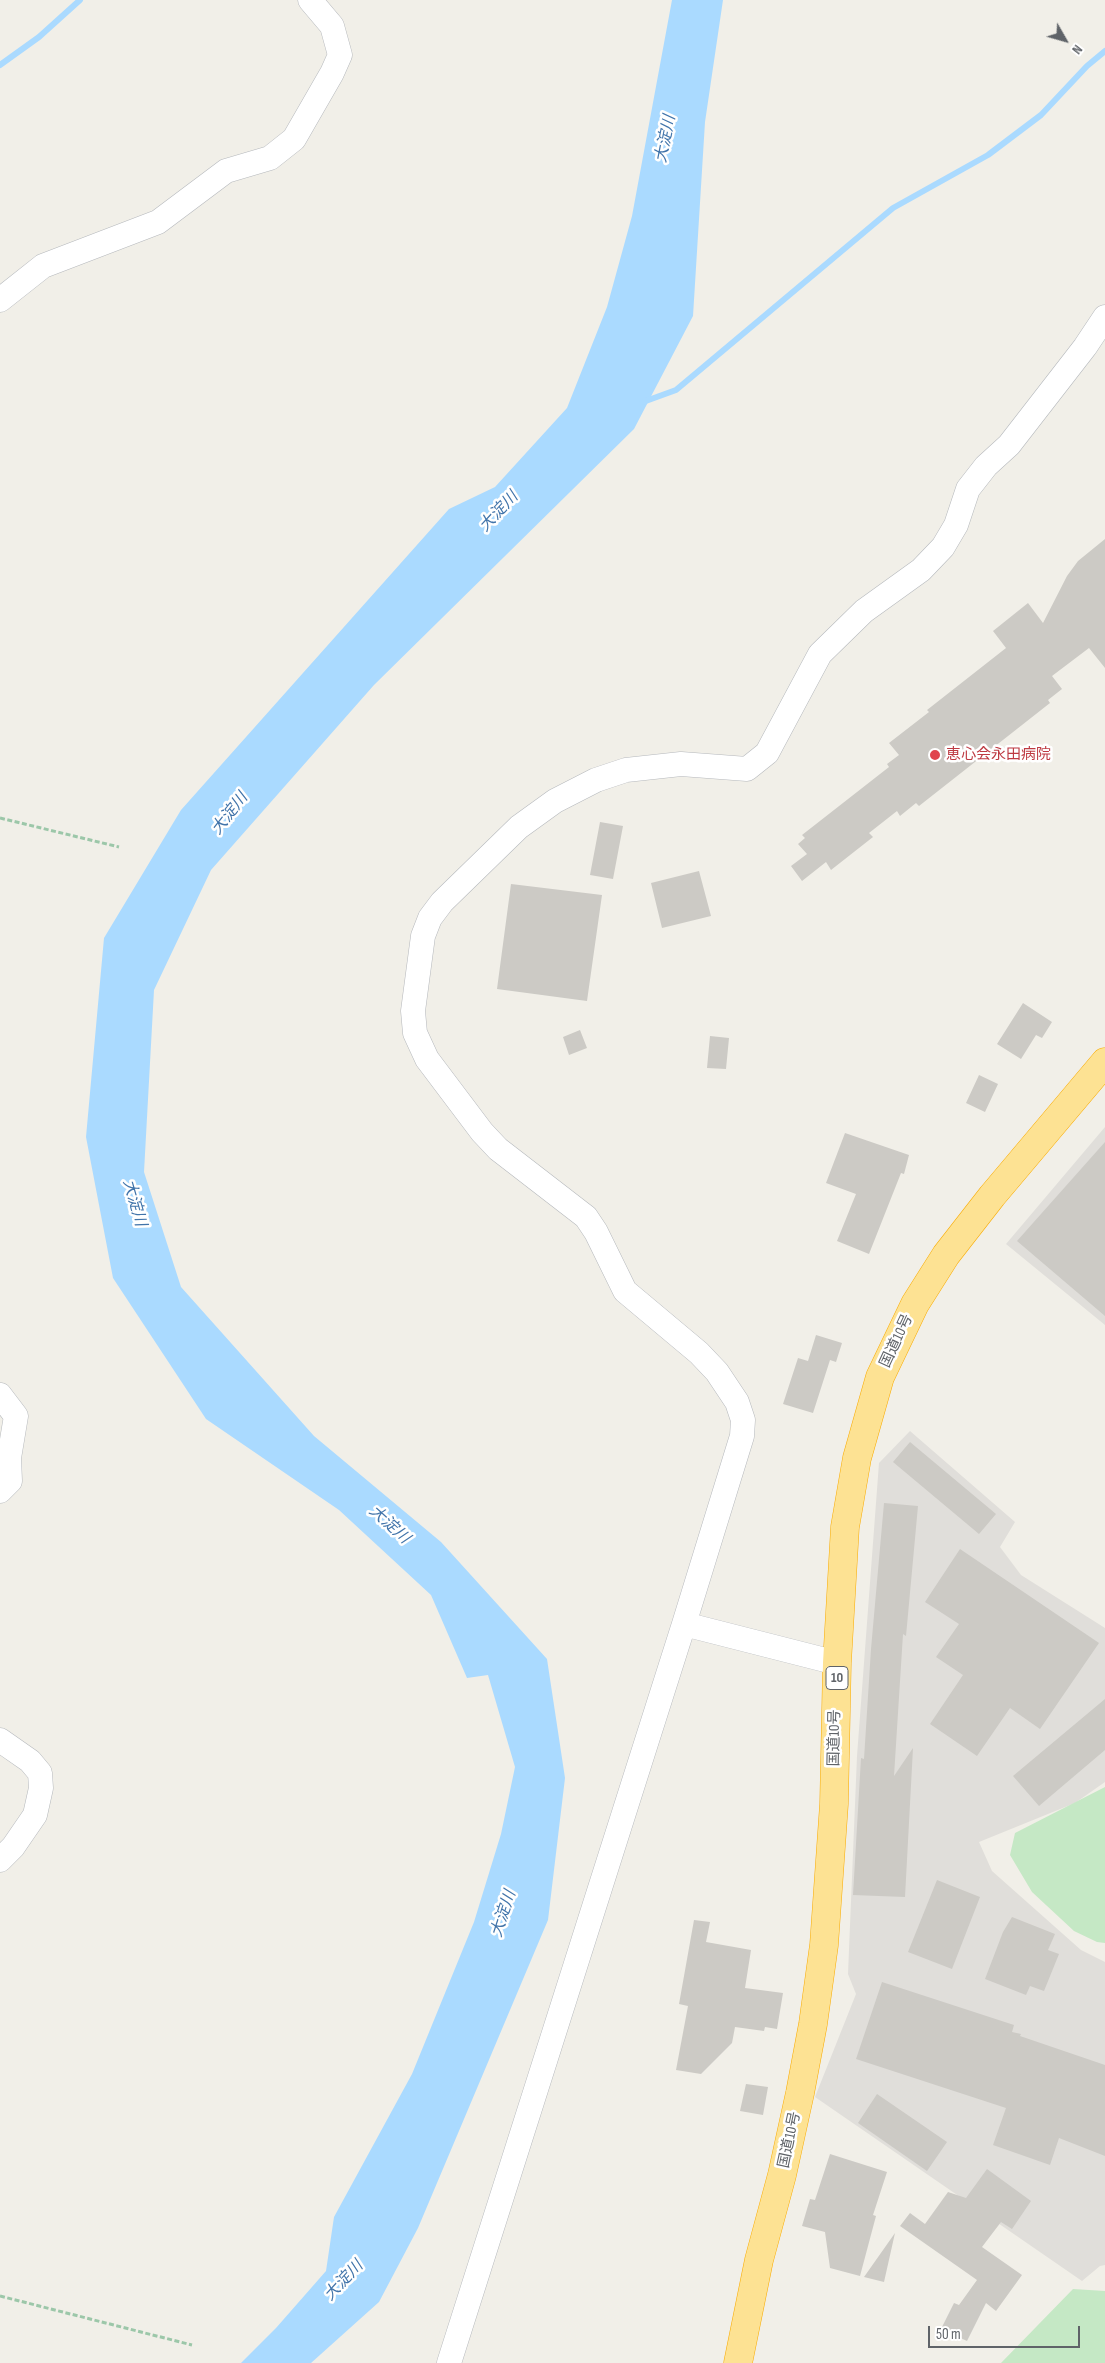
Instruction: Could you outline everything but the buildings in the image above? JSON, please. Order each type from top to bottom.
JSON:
[{"type":"highway","name":"国道10号","points":[[738,2363],[759,2260],[782,2175],[800,2093],[813,2024],[824,1945],[834,1804],[837,1663],[845,1527],[857,1458],[880,1377],[915,1304],[946,1254],[992,1196],[1105,1062]]},
{"type":"street","points":[[0,300],[43,266],[158,222],[226,171],[270,158],[294,139],[332,73],[340,55],[332,26],[310,0]]},
{"type":"street","points":[[449,2363],[684,1624],[742,1436],[742,1420],[737,1402],[717,1372],[699,1353],[625,1291],[596,1232],[586,1217],[498,1149],[482,1132],[427,1059],[415,1033],[413,1011],[423,936],[430,918],[442,902],[519,827],[554,801],[596,780],[626,770],[681,764],[747,769],[767,753],[820,654],[864,611],[921,570],[943,546],[956,526],[968,489],[986,466],[1008,445],[1085,347],[1105,317]]},
{"type":"street","points":[[0,1395],[16,1416],[9,1458],[10,1480],[0,1491]]},
{"type":"street","points":[[684,1624],[837,1663]]},
{"type":"street","points":[[0,1740],[30,1761],[40,1773],[41,1788],[35,1815],[13,1847],[0,1860]]},
{"type":"path","points":[[0,818],[120,847]]},
{"type":"path","points":[[0,2296],[192,2345]]},
{"type":"shaded area","points":[[1105,1127],[1105,1325],[1006,1244]]},
{"type":"shaded area","points":[[910,1431],[1015,1522],[1000,1547],[1021,1575],[1105,1628],[1105,1782],[1075,1803],[979,1842],[992,1871],[1081,1950],[1105,1962],[1105,2265],[1100,2266],[1082,2281],[815,2097],[856,1994],[848,1974],[857,1756],[879,1463]]},
{"type":"green space","points":[[1105,1787],[1105,1943],[1097,1942],[1074,1931],[1032,1892],[1010,1855],[1015,1833]]},
{"type":"green space","points":[[1073,2289],[1105,2291],[1105,2363],[1001,2363]]},
{"type":"water","name":"大淀川","points":[[672,0],[723,0],[705,122],[693,316],[634,429],[374,685],[211,870],[154,990],[144,1172],[181,1287],[314,1436],[441,1542],[547,1659],[565,1778],[548,1920],[418,2228],[379,2302],[311,2363],[241,2363],[276,2328],[326,2271],[334,2217],[412,2074],[474,1922],[501,1834],[515,1767],[488,1675],[467,1678],[431,1595],[339,1510],[206,1419],[113,1278],[86,1137],[104,938],[181,810],[449,509],[495,487],[567,408],[607,307],[632,216]]},
{"type":"waterway","points":[[0,65],[39,37],[80,0]]},
{"type":"waterway","points":[[643,402],[676,390],[893,208],[988,155],[1041,115],[1087,66],[1105,51]]},
{"type":"place","name":"恵心会永田病院","points":[[935,755]]}]
